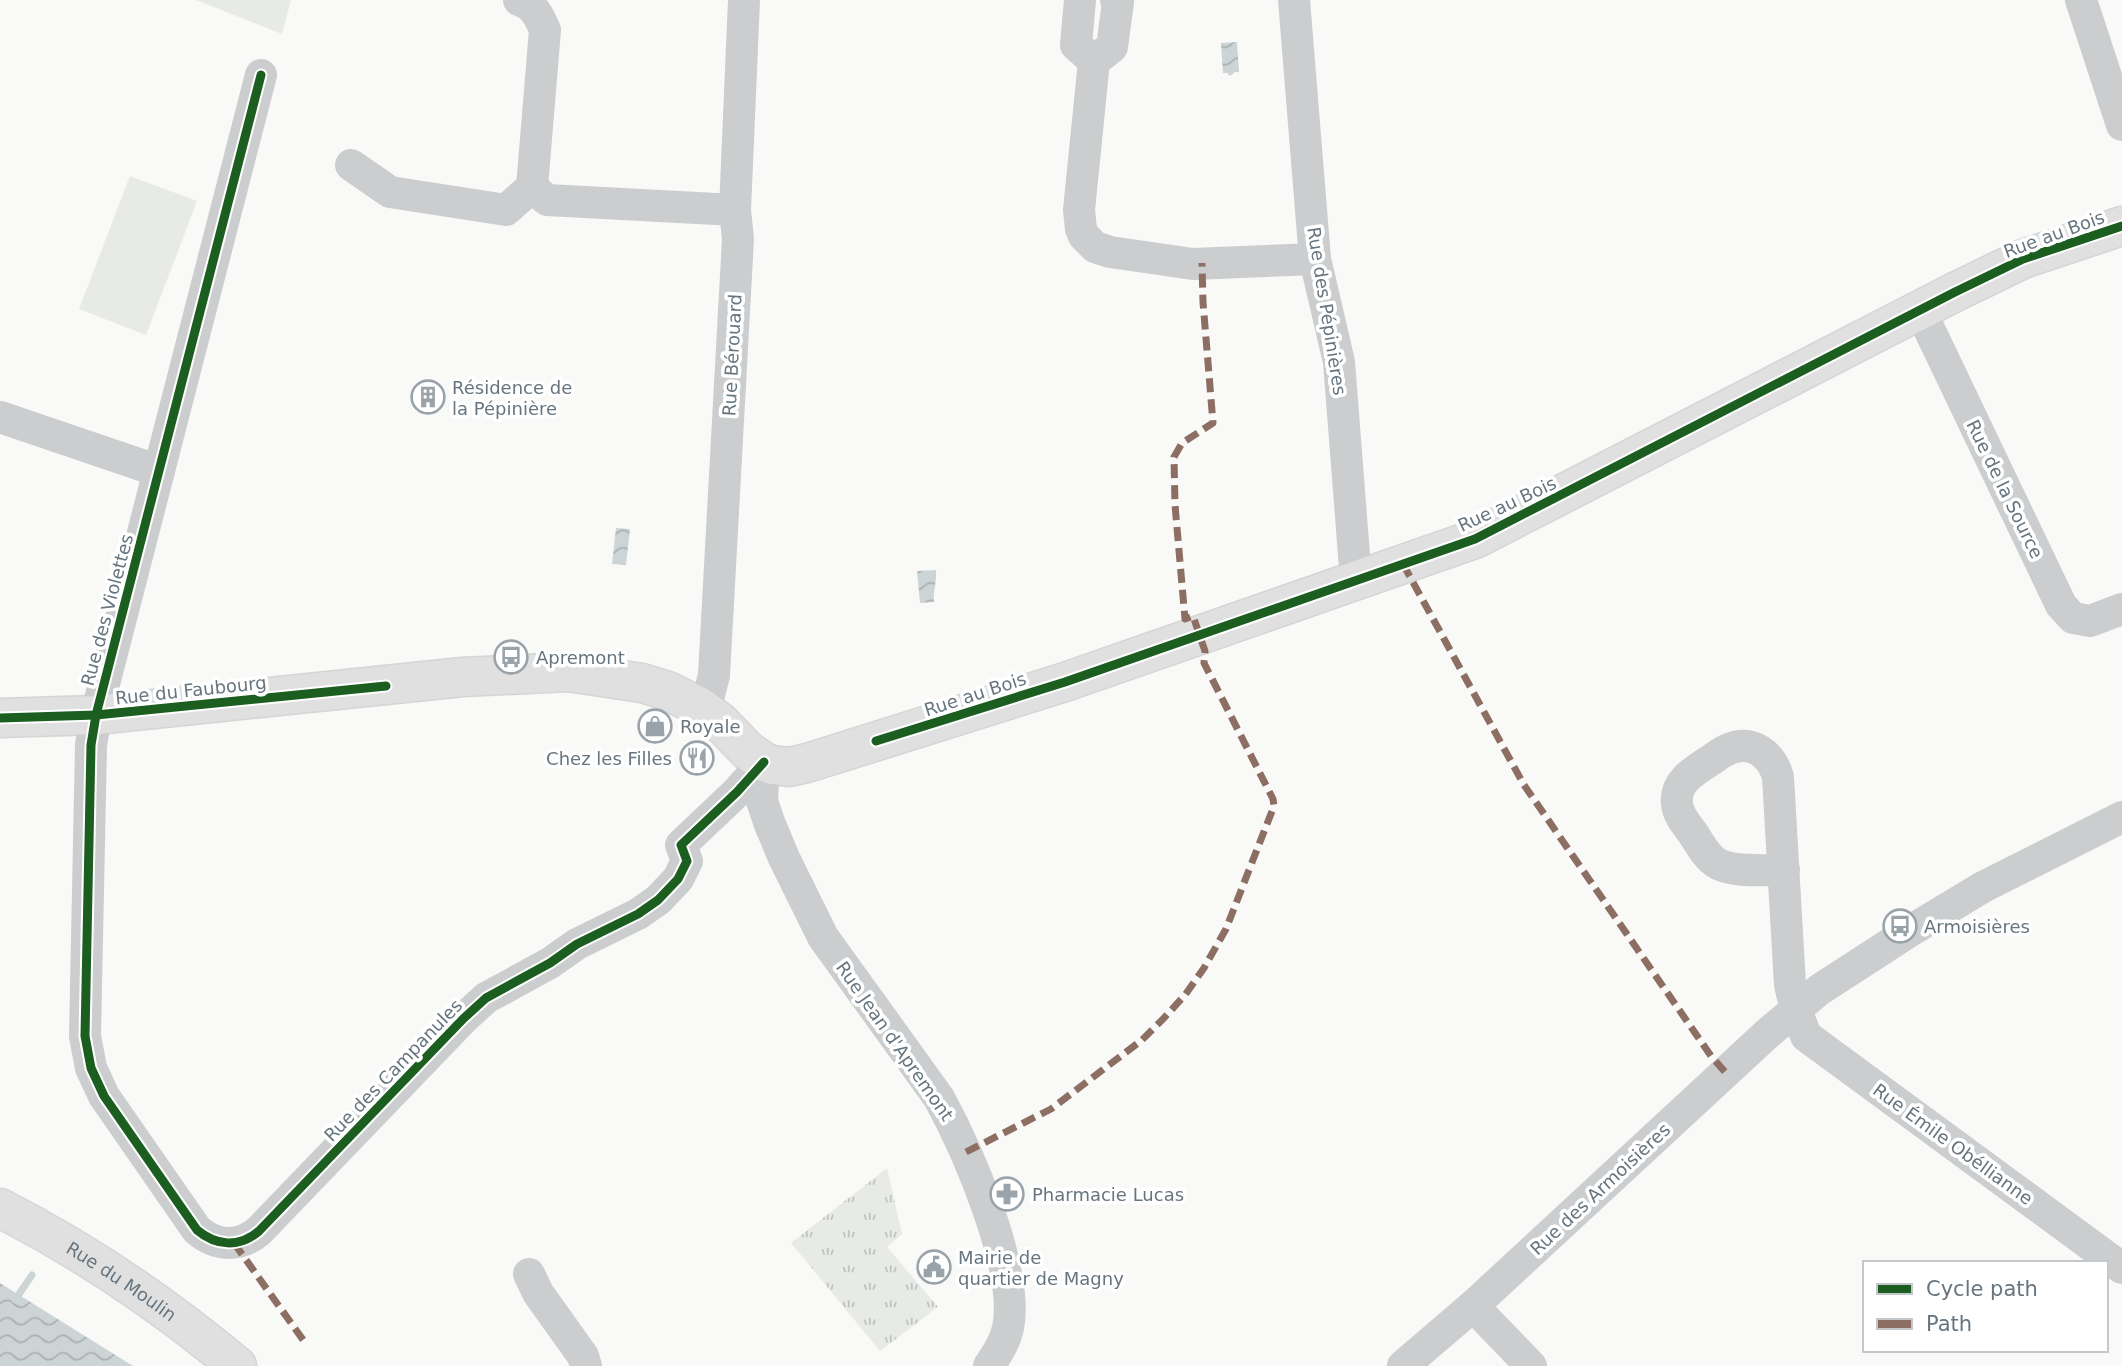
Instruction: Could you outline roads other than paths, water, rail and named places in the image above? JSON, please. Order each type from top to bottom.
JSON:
[{"type":"main road","name":"Rue au Bois","points":[[764,762],[789,767],[807,763],[1065,682],[1475,539],[2023,259],[2122,226]]},
{"type":"main road","name":"Rue du Faubourg","points":[[0,718],[96,715],[463,677],[568,672],[642,683],[668,691],[700,707],[764,762]]},
{"type":"main road","name":"Rue du Moulin","points":[[0,1208],[44,1230],[156,1301],[237,1366]]},
{"type":"street","points":[[351,165],[390,192],[506,210],[532,187],[545,30],[539,14],[527,2],[519,0]]},
{"type":"street","name":"Rue Bérouard","points":[[700,707],[709,695],[714,675],[738,239],[735,210],[744,0]]},
{"type":"street","points":[[1080,0],[1076,45],[1094,61]]},
{"type":"street","points":[[1115,0],[1118,2],[1112,47],[1094,61],[1079,210],[1080,229],[1084,236],[1095,247],[1119,254],[1193,264],[1315,259]]},
{"type":"street","name":"Rue des Pépinières","points":[[1294,0],[1315,259],[1339,362],[1356,580]]},
{"type":"street","points":[[2081,0],[2122,125]]},
{"type":"street","name":"Rue des Violettes","points":[[224,1243],[213,1241],[197,1230],[104,1096],[91,1068],[85,1023],[91,745],[96,715],[261,75]]},
{"type":"street","points":[[532,187],[547,200],[735,210]]},
{"type":"street","name":"Rue de la Source","points":[[1920,310],[2061,605],[2073,618],[2090,621],[2122,609]]},
{"type":"street","points":[[0,417],[159,471]]},
{"type":"street","name":"Rue des Campanules","points":[[224,1243],[244,1241],[259,1231],[486,998],[550,963],[578,944],[638,914],[658,900],[678,879],[688,861],[681,845],[737,792],[764,762]]},
{"type":"street","name":"Rue Jean d'Apremont","points":[[764,762],[762,801],[769,822],[823,937],[939,1098],[978,1182],[1001,1256],[1010,1314],[1005,1339],[989,1366]]},
{"type":"street","name":"Rue des Armoisières","points":[[1403,1366],[1473,1306],[1768,1033],[1830,983],[1983,887],[2122,817]]},
{"type":"street","points":[[1784,870],[1790,985],[1796,1010]]},
{"type":"street","name":"Rue Émile Obéllianne","points":[[1796,1010],[1806,1036],[2122,1268]]},
{"type":"street","points":[[529,1274],[538,1293],[583,1356],[586,1366]]},
{"type":"street","points":[[1473,1306],[1531,1366]]},
{"type":"water","points":[[1237,42],[1239,72],[1230,76],[1223,73],[1221,43]]},
{"type":"water","points":[[616,528],[630,529],[626,565],[612,564]]},
{"type":"water","points":[[936,570],[934,602],[920,603],[917,571]]},
{"type":"water","points":[[0,1283],[133,1366],[0,1366]]},
{"type":"waterway","points":[[15,1300],[32,1275]]},
{"type":"place","name":"Résidence de la Pépinière","points":[[428,397]]},
{"type":"place","name":"Apremont","points":[[511,657]]},
{"type":"place","name":"Royale","points":[[655,726]]},
{"type":"place","name":"Chez les Filles","points":[[697,758]]},
{"type":"place","name":"Armoisières","points":[[1900,926]]},
{"type":"place","name":"Pharmacie Lucas","points":[[1007,1194]]},
{"type":"place","name":"Mairie de quartier de Magny","points":[[934,1267]]}]
